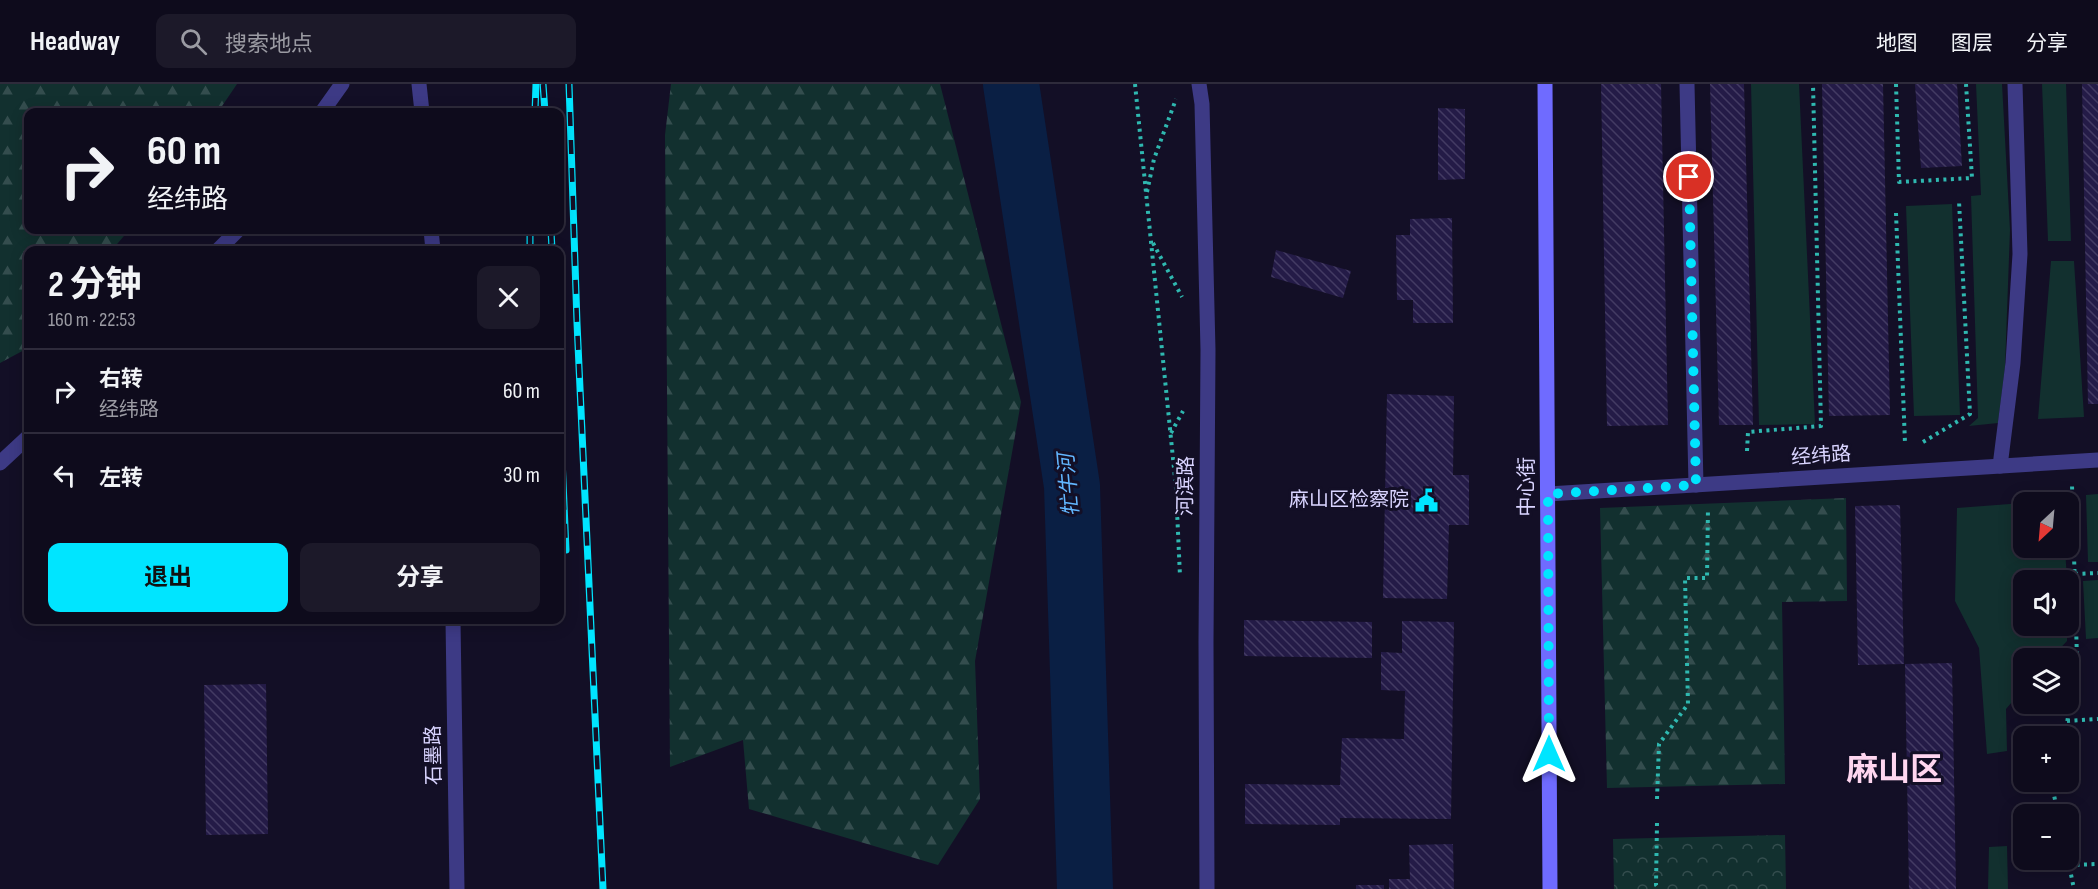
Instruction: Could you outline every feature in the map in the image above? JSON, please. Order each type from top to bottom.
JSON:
[{"type":"main road","name":"中心街","points":[[1545,84],[1550,889]]},
{"type":"street","points":[[325,108],[342,84]]},
{"type":"street","points":[[419,84],[422,108]]},
{"type":"street","name":"河滨路","points":[[1199,84],[1202,104],[1208,350],[1207,889]]},
{"type":"street","points":[[1687,84],[1702,484]]},
{"type":"street","points":[[2000,466],[2013,363],[2020,254],[2015,84]]},
{"type":"street","points":[[222,246],[234,234]]},
{"type":"street","points":[[0,463],[24,441]]},
{"type":"street","name":"经纬路","points":[[1548,494],[2098,460]]},
{"type":"street","name":"石墨路","points":[[453,624],[458,889]]},
{"type":"path","points":[[1135,84],[1176,488],[1181,581]]},
{"type":"path","points":[[1747,451],[1748,432],[1821,426],[1813,84]]},
{"type":"path","points":[[1896,84],[1899,182],[1971,178],[1966,84]]},
{"type":"path","points":[[1147,195],[1154,159],[1177,95]]},
{"type":"path","points":[[1923,442],[1970,414],[1959,201]]},
{"type":"path","points":[[1896,213],[1905,443]]},
{"type":"path","points":[[2072,481],[2075,570]]},
{"type":"path","points":[[1657,799],[1659,744],[1688,704],[1685,578],[1707,578],[1702,484]]},
{"type":"path","points":[[2079,574],[2098,573]]},
{"type":"path","points":[[2066,726],[2077,659],[2076,636]]},
{"type":"path","points":[[2067,721],[2098,719]]},
{"type":"path","points":[[1657,823],[1656,885],[1659,889]]},
{"type":"path","points":[[2079,865],[2098,864]]},
{"type":"path","points":[[2070,870],[2074,889]]},
{"type":"green space","points":[[0,84],[237,84],[221,108],[24,108],[24,234],[126,234],[115,246],[24,246],[24,350],[0,363]]},
{"type":"green space","points":[[671,84],[940,84],[1021,402],[975,661],[980,799],[938,865],[749,809],[743,740],[670,767],[665,135]]},
{"type":"green space","points":[[1751,84],[1799,84],[1815,424],[1759,425]]},
{"type":"green space","points":[[1976,84],[2002,84],[2010,230],[2005,367],[1998,423],[1969,426],[1978,418],[1971,196],[1981,195]]},
{"type":"green space","points":[[2042,84],[2066,84],[2071,241],[2048,241]]},
{"type":"green space","points":[[1952,204],[1960,415],[1914,416],[1906,206]]},
{"type":"green space","points":[[2051,261],[2074,261],[2084,417],[2038,419]]},
{"type":"green space","points":[[2098,494],[2098,562],[2088,562],[2086,495]]},
{"type":"green space","points":[[1846,498],[1847,601],[1782,602],[1785,784],[1607,788],[1600,508]]},
{"type":"green space","points":[[2013,504],[2013,558],[2066,558],[2066,570],[2013,570],[2013,636],[2067,636],[2067,641],[2060,648],[2013,648],[2013,701],[2006,709],[2007,751],[1987,754],[1979,648],[1955,601],[1957,508]]},
{"type":"green space","points":[[2098,580],[2098,638],[2086,639],[2083,581]]},
{"type":"green space","points":[[1785,835],[1786,889],[1614,889],[1613,839]]},
{"type":"green space","points":[[2007,846],[2008,889],[1988,889],[1989,847]]},
{"type":"building","points":[[1601,84],[1661,84],[1668,425],[1607,426]]},
{"type":"building","points":[[1710,84],[1744,84],[1753,425],[1719,425]]},
{"type":"building","points":[[1822,84],[1883,84],[1890,415],[1829,416]]},
{"type":"building","points":[[1915,84],[1957,84],[1962,166],[1921,168]]},
{"type":"building","points":[[2082,84],[2098,84],[2098,404],[2088,404]]},
{"type":"building","points":[[1438,108],[1465,109],[1465,179],[1438,180]]},
{"type":"building","points":[[1452,218],[1453,323],[1413,323],[1413,300],[1397,300],[1396,235],[1410,235],[1410,219]]},
{"type":"building","points":[[1276,250],[1351,271],[1343,298],[1271,277]]},
{"type":"building","name":"麻山区检察院","points":[[1387,394],[1454,396],[1453,475],[1469,475],[1469,525],[1449,525],[1447,599],[1383,598]]},
{"type":"building","points":[[1900,505],[1904,664],[1858,665],[1855,506]]},
{"type":"building","points":[[1244,620],[1372,622],[1372,658],[1244,656]]},
{"type":"building","points":[[1402,621],[1454,622],[1451,819],[1340,818],[1340,825],[1245,824],[1245,784],[1340,785],[1342,738],[1404,739],[1405,691],[1381,690],[1381,652],[1402,653]]},
{"type":"building","points":[[1952,663],[1956,889],[1909,889],[1905,664]]},
{"type":"building","points":[[266,684],[268,834],[206,835],[204,685]]},
{"type":"building","points":[[1453,844],[1454,889],[1389,889],[1389,879],[1410,879],[1409,845]]},
{"type":"building","points":[[1356,885],[1384,885],[1384,889],[1356,889]]},
{"type":"waterway","name":"牤牛河","points":[[1011,84],[1072,486],[1085,889]]},
{"type":"railway","points":[[535,108],[536,84]]},
{"type":"railway","points":[[543,84],[545,108]]},
{"type":"railway","points":[[569,84],[577,323],[603,889]]},
{"type":"railway","points":[[530,234],[530,246]]},
{"type":"railway","points":[[551,234],[552,246]]},
{"type":"railway","points":[[564,504],[566,550]]},
{"type":"place","name":"麻山区检察院","points":[[1427,500]]},
{"type":"district","name":"麻山区","points":[[1894,770]]},
{"type":"route","points":[[1549,754],[1548,494],[1696,485],[1689,177]]}]
